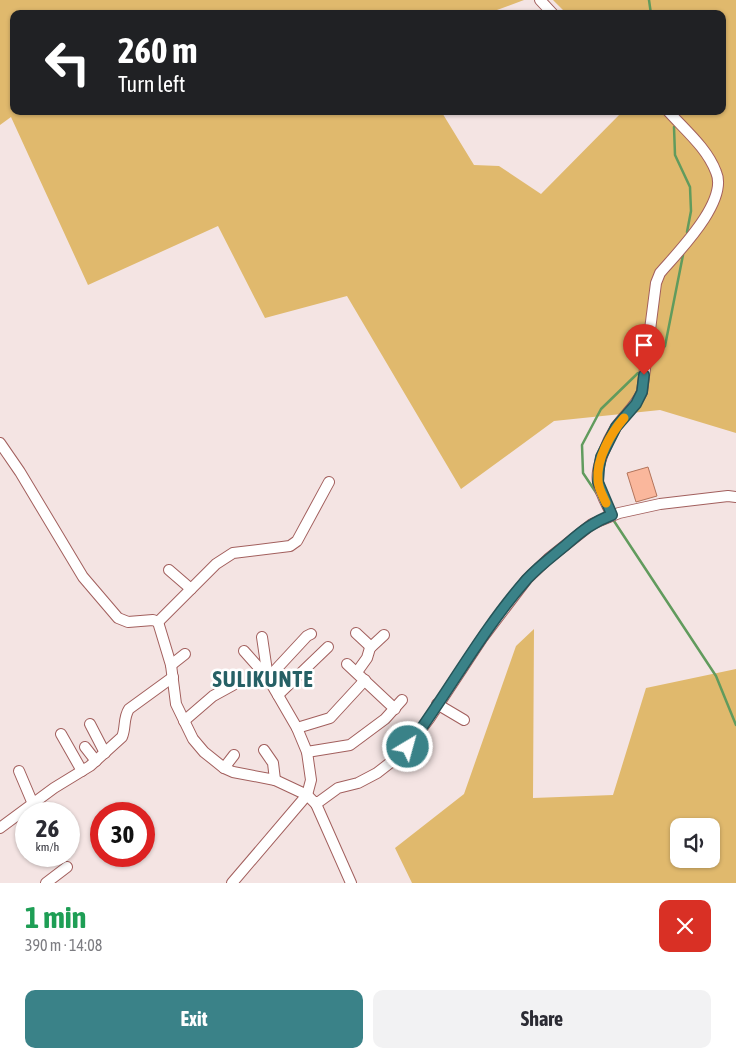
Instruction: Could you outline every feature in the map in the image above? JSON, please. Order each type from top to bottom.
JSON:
[{"type":"street","points":[[540,0],[549,10]]},
{"type":"street","points":[[609,516],[598,482],[601,457],[616,427],[636,404],[642,392],[656,283],[660,273],[702,224],[712,204],[718,184],[718,174],[702,148],[672,115]]},
{"type":"street","points":[[0,443],[84,577],[118,618],[128,622],[153,620],[158,622]]},
{"type":"street","points":[[158,622],[216,564],[233,553],[290,546],[297,541],[329,482]]},
{"type":"street","points":[[316,804],[338,788],[358,783],[377,773],[400,756],[429,719],[437,704],[483,637],[528,579],[548,559],[592,524],[609,516],[660,504],[736,495]]},
{"type":"street","points":[[169,570],[191,590]]},
{"type":"street","points":[[158,622],[171,665],[175,700],[193,739],[204,752],[224,768],[233,772],[275,780],[307,795],[316,804],[352,883]]},
{"type":"street","points":[[356,633],[371,647]]},
{"type":"street","points":[[268,678],[311,634]]},
{"type":"street","points":[[356,672],[367,658],[371,647],[384,635]]},
{"type":"street","points":[[262,637],[268,678]]},
{"type":"street","points":[[278,695],[328,648]]},
{"type":"street","points":[[232,883],[307,795],[311,780],[307,752],[297,728],[268,678],[244,651]]},
{"type":"street","points":[[171,665],[185,654]]},
{"type":"street","points":[[347,664],[395,709]]},
{"type":"street","points":[[36,802],[96,761],[122,737],[125,716],[129,710],[173,677]]},
{"type":"street","points":[[297,728],[330,718],[365,680]]},
{"type":"street","points":[[184,721],[213,696],[233,685]]},
{"type":"street","points":[[307,752],[350,745],[395,709],[402,700]]},
{"type":"street","points":[[437,704],[464,720]]},
{"type":"street","points":[[90,724],[105,752]]},
{"type":"street","points":[[61,734],[82,771]]},
{"type":"street","points":[[85,747],[96,761]]},
{"type":"street","points":[[264,750],[273,763],[275,780]]},
{"type":"street","points":[[224,768],[234,755]]},
{"type":"street","points":[[19,771],[32,802]]},
{"type":"street","points":[[0,828],[15,817]]},
{"type":"street","points":[[46,883],[67,867]]},
{"type":"shaded area","points":[[0,0],[524,0],[497,10],[10,10],[10,115],[443,115],[474,165],[499,166],[541,194],[619,115],[726,115],[726,10],[563,10],[553,0],[736,0],[736,433],[660,410],[554,421],[461,489],[347,296],[265,318],[218,226],[88,285],[11,117],[0,125]]},
{"type":"shaded area","points":[[534,629],[533,798],[613,795],[646,688],[736,669],[736,883],[412,883],[395,848],[464,794],[516,646]]},
{"type":"building","points":[[648,467],[657,496],[636,502],[627,473]]},
{"type":"waterway","points":[[649,0],[650,10]]},
{"type":"waterway","points":[[674,127],[675,155],[690,187],[691,211],[687,232]]},
{"type":"waterway","points":[[652,359],[665,346],[683,255]]},
{"type":"waterway","points":[[597,494],[583,473],[582,445],[601,409],[638,373]]},
{"type":"waterway","points":[[612,518],[716,676],[736,725]]},
{"type":"slow traffic","points":[[606,503],[598,482],[601,457],[616,427],[624,418]]},
{"type":"district","name":"SULIKUNTE","points":[[263,679]]},
{"type":"route","points":[[408,747],[429,719],[437,704],[483,637],[528,579],[548,559],[592,524],[612,515],[598,482],[601,457],[616,427],[636,404],[642,392],[644,375]]}]
